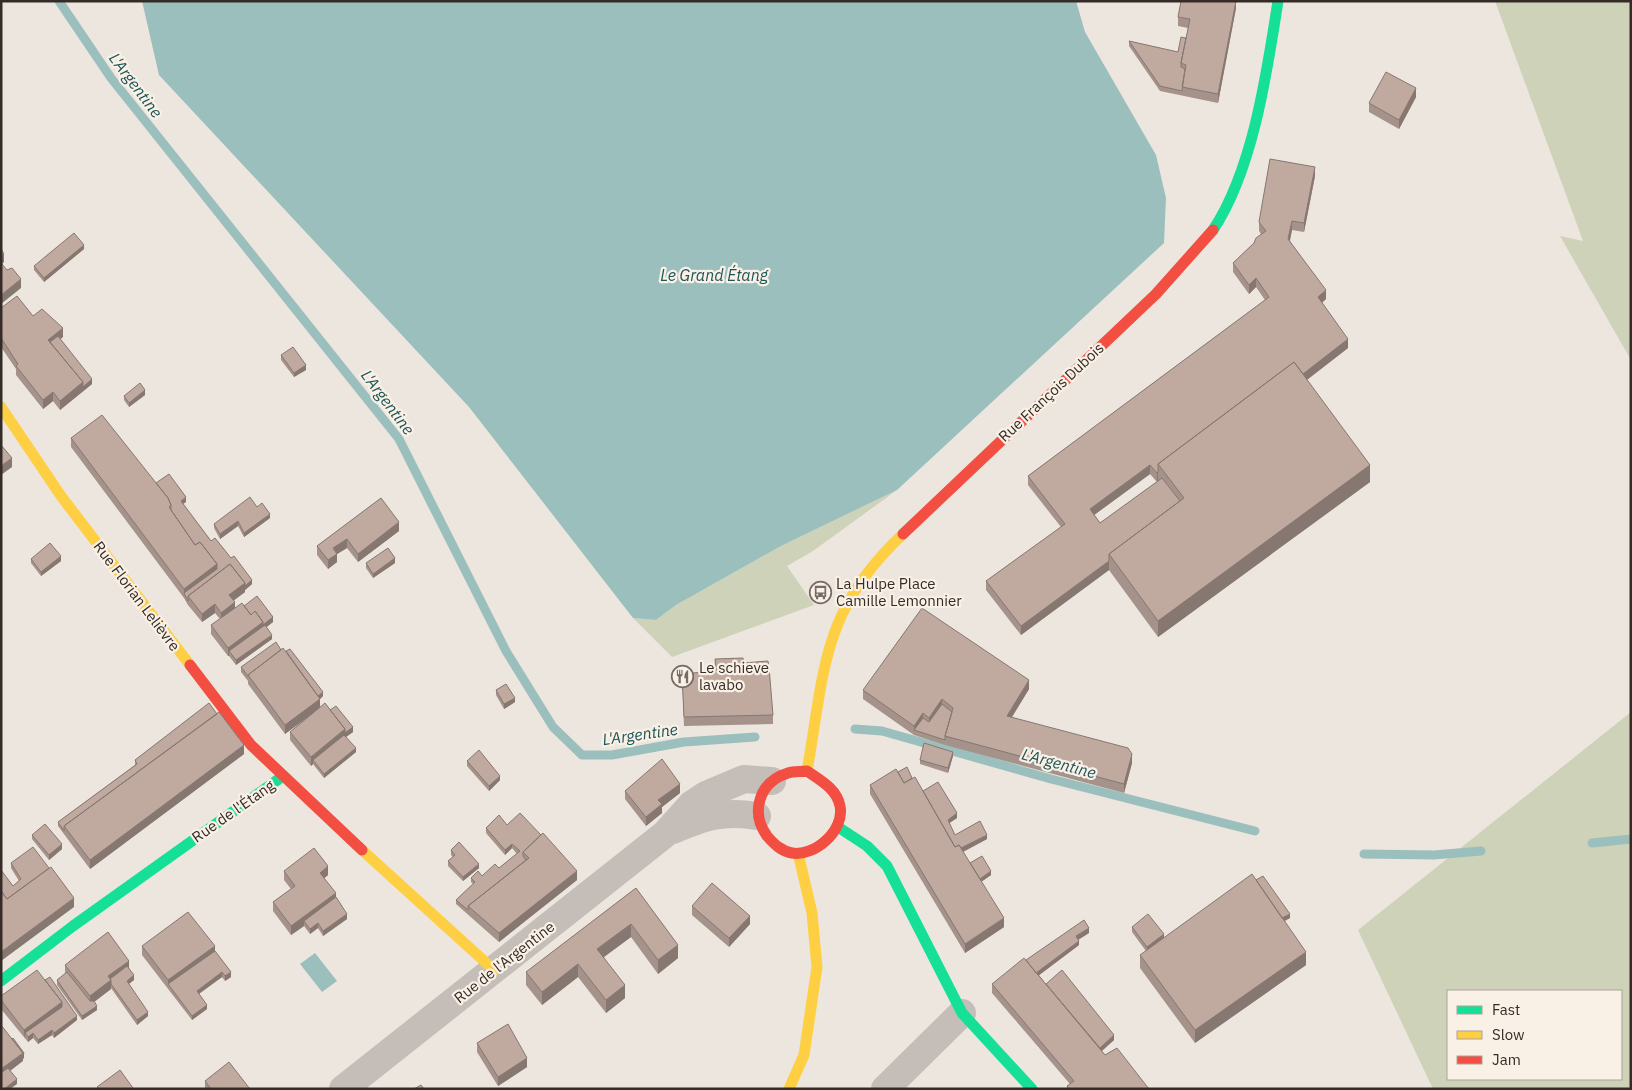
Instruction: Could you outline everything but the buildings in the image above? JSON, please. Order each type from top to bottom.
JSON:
[{"type":"main road","name":"Rue François Dubois","points":[[806,771],[822,669],[832,633],[851,595],[877,558],[1156,294],[1197,251],[1221,218],[1240,173],[1254,124],[1269,61],[1278,1]]},
{"type":"main road","name":"Rue Florian Lelièvre","points":[[1,407],[73,512],[251,745],[283,776]]},
{"type":"main road","points":[[806,771],[823,779],[836,792],[840,809],[838,827],[828,841],[814,850],[798,853],[782,850],[769,840],[761,827],[757,816],[760,794],[772,781],[788,772],[806,771]]},
{"type":"main road","name":"Rue de l'Étang","points":[[1,981],[81,920],[283,776],[494,970]]},
{"type":"main road","points":[[838,827],[860,840],[887,866],[962,1013],[1032,1089]]},
{"type":"main road","points":[[789,1089],[804,1055],[817,967],[812,912],[798,853]]},
{"type":"street","name":"Rue de l'Argentine","points":[[343,1089],[665,834],[691,805],[706,795],[744,779],[772,781]]},
{"type":"street","name":"Rue de l'Argentine","points":[[665,834],[700,819],[722,813],[740,813],[757,816]]},
{"type":"street","points":[[885,1089],[962,1013]]},
{"type":"green space","points":[[1495,1],[1631,1],[1631,360],[1560,236],[1583,241]]},
{"type":"green space","points":[[897,490],[813,551],[787,566],[814,605],[672,657],[633,618],[656,620],[676,605],[781,546]]},
{"type":"green space","points":[[1631,712],[1631,1089],[1433,1089],[1358,930]]},
{"type":"water","name":"Le Grand Étang","points":[[142,1],[1076,1],[1085,32],[1156,155],[1166,198],[1164,243],[897,490],[781,546],[676,605],[656,620],[633,618],[469,407],[159,75]]},
{"type":"water","points":[[315,953],[337,981],[322,992],[300,964]]},
{"type":"waterway","name":"L'Argentine","points":[[59,1],[111,78],[399,439],[506,651],[553,727],[582,755],[612,755],[684,742],[755,737]]},
{"type":"waterway","name":"L'Argentine","points":[[855,729],[882,731],[1051,779],[1255,831]]},
{"type":"waterway","name":"L'Argentine","points":[[1592,843],[1631,839]]},
{"type":"waterway","name":"L'Argentine","points":[[1364,854],[1434,855],[1481,851]]},
{"type":"traffic: fast","points":[[1213,230],[1227,206],[1248,150],[1263,89],[1278,1]]},
{"type":"traffic: fast","points":[[1,981],[73,926],[283,776]]},
{"type":"traffic: fast","points":[[838,827],[867,846],[887,866],[962,1013],[1032,1089]]},
{"type":"traffic: slow","points":[[1,407],[61,496],[190,665]]},
{"type":"traffic: slow","points":[[807,771],[824,671],[831,643],[841,616],[856,589],[876,562],[903,534]]},
{"type":"traffic: slow","points":[[362,850],[494,970]]},
{"type":"traffic: slow","points":[[789,1089],[804,1055],[817,967],[812,913],[798,853]]},
{"type":"traffic: jam","points":[[903,534],[1156,294],[1213,230]]},
{"type":"traffic: jam","points":[[190,665],[251,745],[362,850]]},
{"type":"traffic: jam","points":[[807,771],[832,790],[840,806],[840,815],[838,824],[833,832],[819,846],[810,851],[792,853],[778,847],[767,836],[759,817],[760,799],[770,783],[778,777],[788,773],[807,771]]},
{"type":"place","name":"La Hulpe Place Camille Lemonnier","points":[[820,592]]},
{"type":"place","name":"Le schieve lavabo","points":[[683,676]]}]
